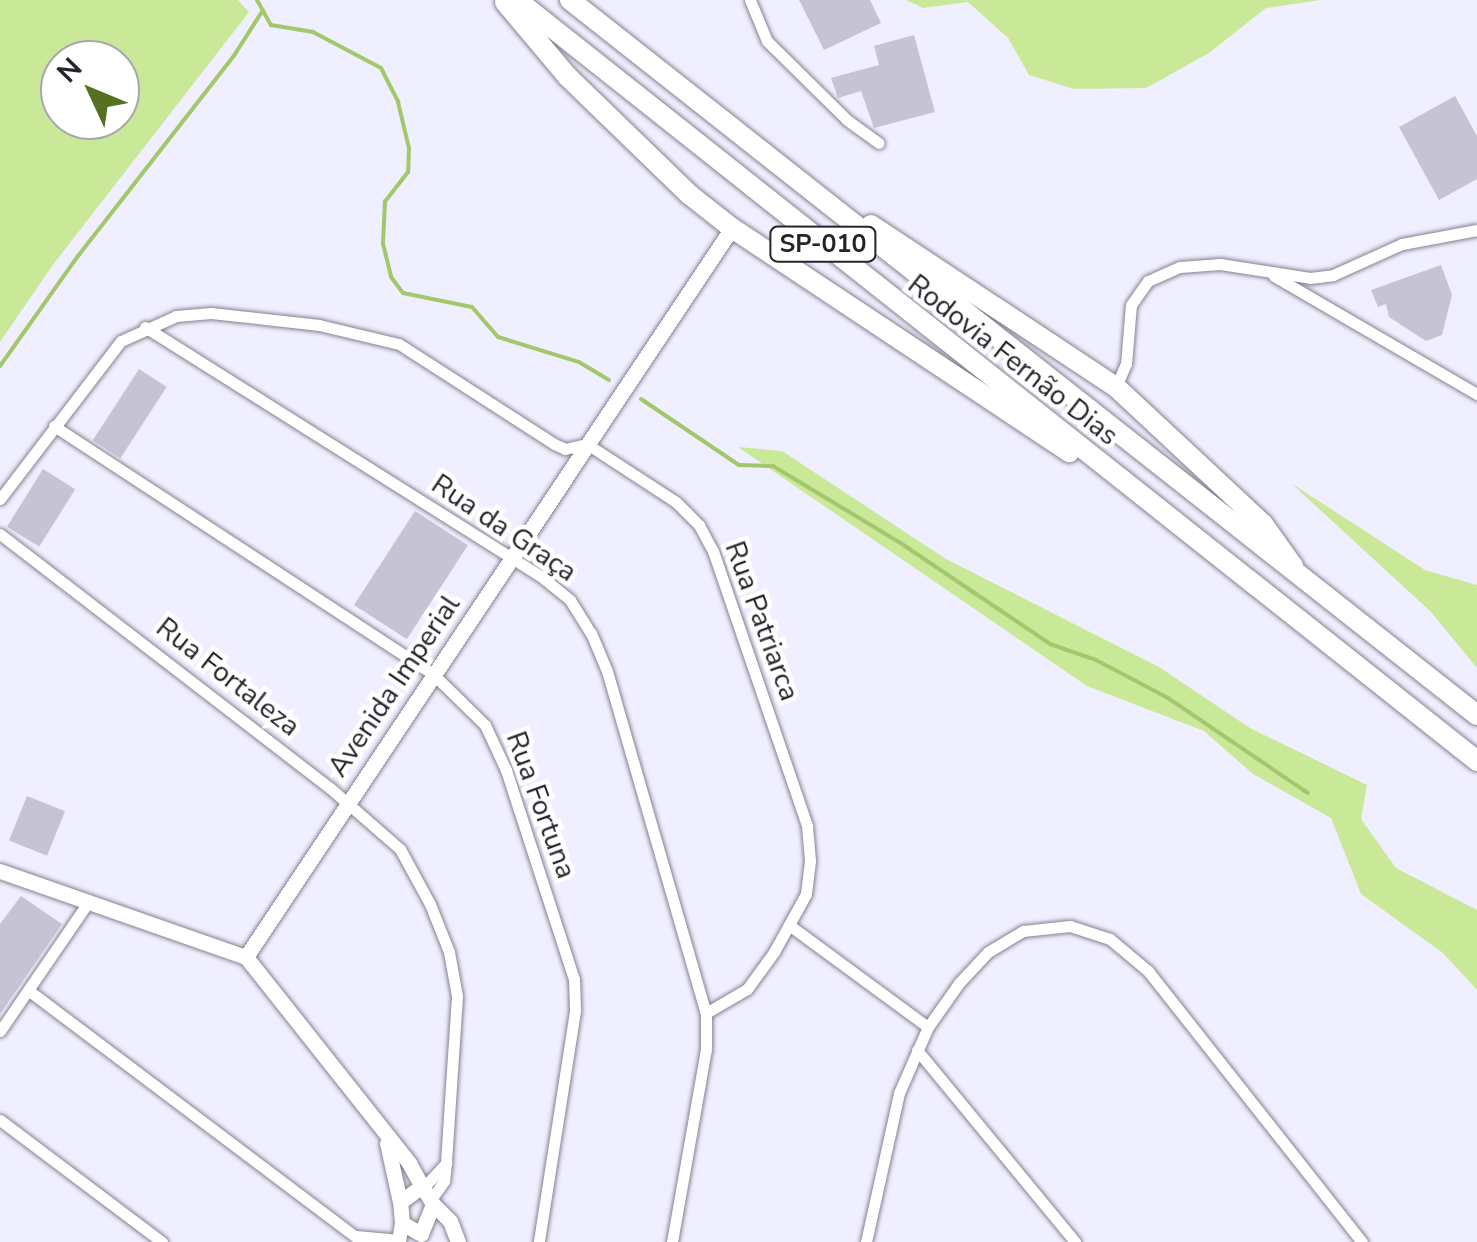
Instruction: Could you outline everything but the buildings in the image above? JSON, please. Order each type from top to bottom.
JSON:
[{"type":"highway","points":[[504,0],[626,136],[732,228],[1042,437],[1129,487]]},
{"type":"highway","name":"Rodovia Fernão Dias","points":[[518,0],[1477,761]]},
{"type":"highway","name":"Rodovia Fernão Dias","points":[[570,0],[1305,584],[1477,715]]},
{"type":"highway","points":[[777,165],[1116,387],[1263,524],[1305,584]]},
{"type":"main road","name":"Avenida Imperial","points":[[246,956],[732,228]]},
{"type":"main road","points":[[0,871],[246,956],[410,1162],[428,1194],[450,1221],[458,1242]]},
{"type":"main road","points":[[384,1134],[402,1222],[421,1236],[447,1242]]},
{"type":"main road","points":[[400,1202],[407,1192],[428,1194]]},
{"type":"main road","points":[[421,1236],[428,1194]]},
{"type":"street","points":[[750,0],[767,41],[847,120],[879,143]]},
{"type":"street","points":[[1116,387],[1126,364],[1131,304],[1148,280],[1180,267],[1220,264],[1310,278],[1333,275],[1402,244],[1477,230]]},
{"type":"street","points":[[1270,274],[1477,394]]},
{"type":"street","name":"Rua Patriarca","points":[[145,327],[176,316],[211,312],[374,335],[422,357],[554,444],[565,449],[587,444],[676,502],[699,525],[713,551],[807,826],[810,861],[806,894],[747,989],[706,1013]]},
{"type":"street","points":[[0,499],[121,341],[145,327]]},
{"type":"street","name":"Rua da Graça","points":[[145,327],[511,558],[570,600],[591,632],[706,1013]]},
{"type":"street","name":"Rua Fortuna","points":[[54,426],[432,674],[485,724],[499,755],[574,979],[575,1011],[539,1242]]},
{"type":"street","name":"Rua Fortaleza","points":[[0,534],[346,802],[400,849],[430,904],[449,952],[458,996],[444,1182],[428,1194]]},
{"type":"street","points":[[0,1030],[89,901]]},
{"type":"street","points":[[789,925],[928,1028]]},
{"type":"street","points":[[866,1242],[899,1093],[928,1028],[959,983],[988,952],[1023,931],[1070,926],[1110,938],[1148,971],[1362,1242]]},
{"type":"street","points":[[28,990],[360,1239],[399,1241],[402,1222]]},
{"type":"street","points":[[672,1242],[706,1050],[706,1013]]},
{"type":"street","points":[[916,1050],[1075,1242]]},
{"type":"street","points":[[0,1120],[162,1242]]},
{"type":"green space","points":[[0,0],[238,0],[249,12],[52,266],[0,342]]},
{"type":"green space","points":[[906,0],[1321,0],[1266,8],[1209,53],[1146,88],[1074,89],[1029,75],[1008,38],[968,2],[923,8]]},
{"type":"green space","points":[[738,447],[782,451],[946,559],[1159,667],[1250,728],[1367,785],[1361,819],[1396,868],[1477,910],[1477,990],[1443,953],[1361,894],[1331,818],[1253,774],[1204,731],[1087,686]]},
{"type":"green space","points":[[1291,483],[1425,570],[1477,585],[1477,668],[1431,612]]},
{"type":"waterway","points":[[257,0],[271,25],[313,32],[381,68],[398,102],[409,148],[408,172],[385,201],[383,244],[391,277],[403,293],[472,307],[498,337],[579,362],[609,380]]},
{"type":"waterway","points":[[0,366],[78,256],[235,54],[263,10]]},
{"type":"waterway","points":[[641,399],[739,465],[773,466],[899,542],[1050,644],[1096,660],[1168,698],[1308,793]]}]
